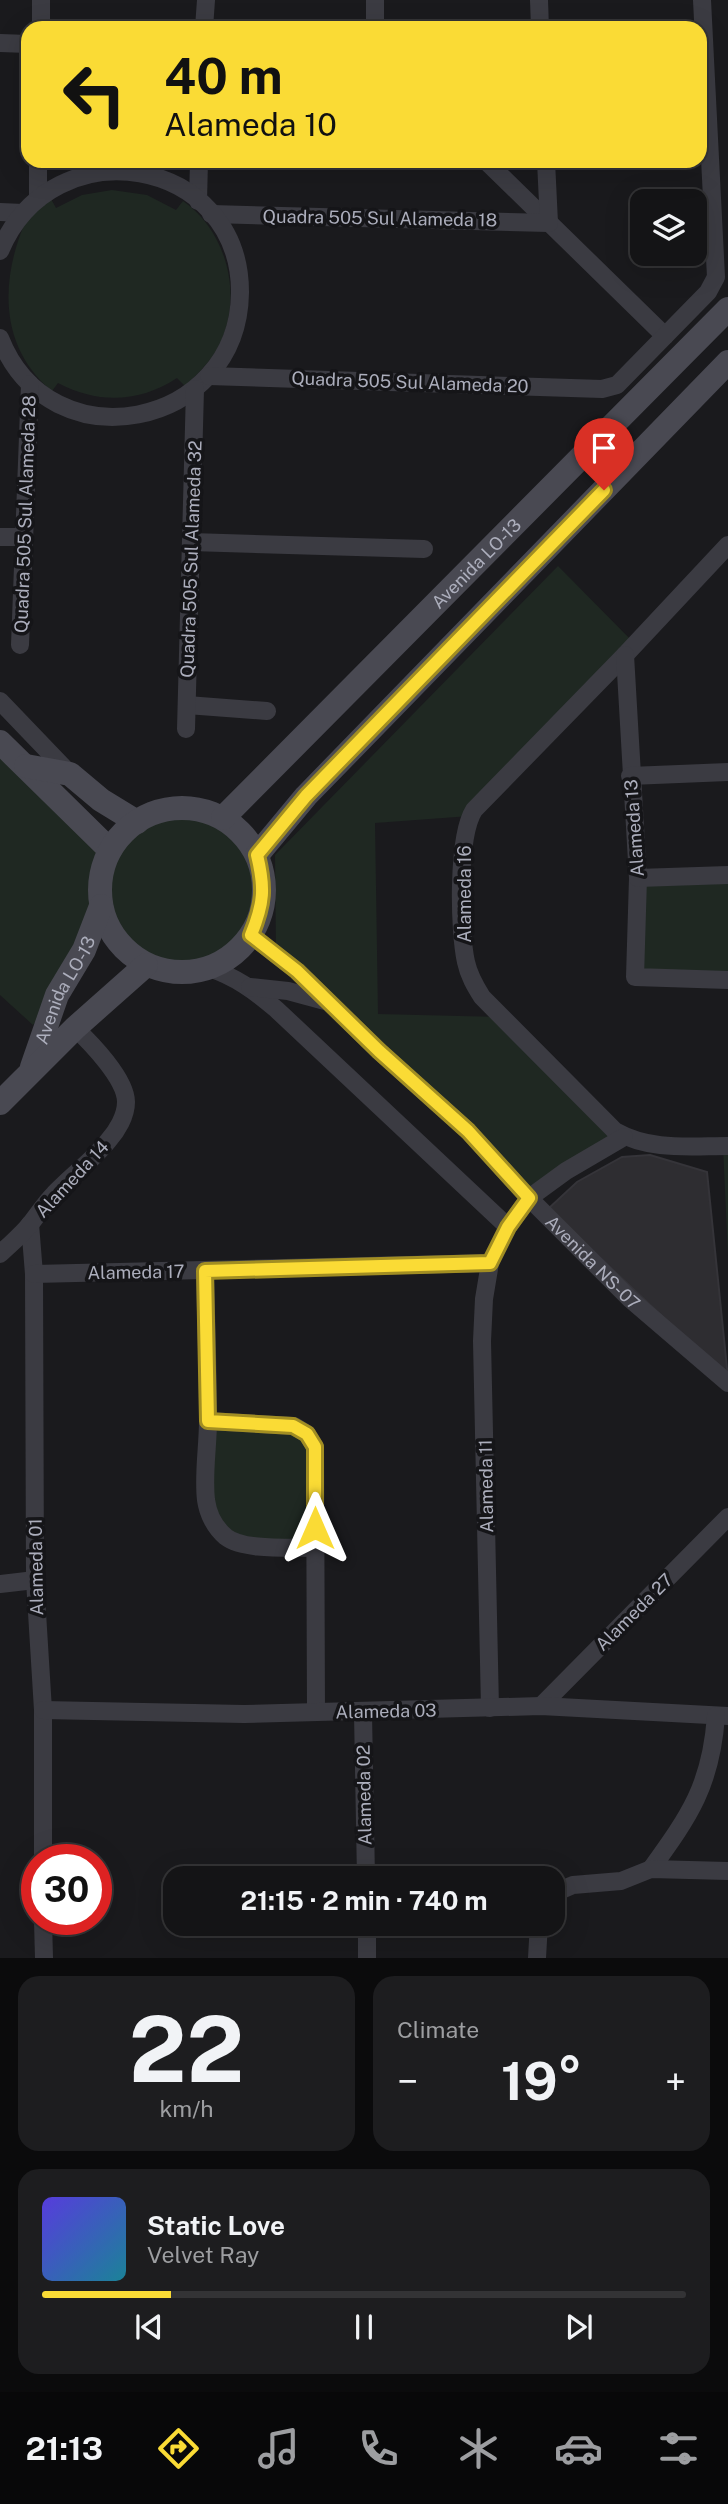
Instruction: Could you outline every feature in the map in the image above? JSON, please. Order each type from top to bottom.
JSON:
[{"type":"street","points":[[41,0],[41,21]]},
{"type":"street","points":[[204,21],[206,0]]},
{"type":"street","points":[[375,0],[375,21]]},
{"type":"street","points":[[538,0],[540,21]]},
{"type":"street","points":[[702,0],[703,21]]},
{"type":"street","points":[[0,43],[21,44]]},
{"type":"street","points":[[493,168],[665,336],[709,292],[714,283],[716,271],[707,97]]},
{"type":"street","points":[[38,168],[38,199]]},
{"type":"street","points":[[42,168],[48,175],[65,182]]},
{"type":"street","points":[[170,183],[190,173],[194,168]]},
{"type":"street","points":[[198,201],[199,168]]},
{"type":"street","points":[[546,168],[549,223]]},
{"type":"street","points":[[2,236],[38,199],[65,182],[92,173],[118,170],[142,173],[170,183],[198,201],[211,214],[225,235],[236,264],[240,295],[235,326],[223,355],[209,376],[169,406],[133,417],[109,418],[79,413],[51,400],[25,379],[2,351]]},
{"type":"street","points":[[0,212],[23,212]]},
{"type":"street","name":"Quadra 505 Sul Alameda 18","points":[[211,214],[549,223]]},
{"type":"street","points":[[225,235],[232,222],[245,215]]},
{"type":"street","name":"Avenida LO-13","points":[[223,818],[728,309]]},
{"type":"street","name":"Quadra 505 Sul Alameda 20","points":[[209,376],[610,388],[617,385],[665,336]]},
{"type":"street","points":[[223,355],[234,368],[251,377]]},
{"type":"street","points":[[257,855],[306,796],[728,362]]},
{"type":"street","points":[[0,372],[25,379]]},
{"type":"street","name":"Quadra 505 Sul Alameda 28","points":[[20,645],[29,425],[25,379]]},
{"type":"street","name":"Quadra 505 Sul Alameda 32","points":[[186,729],[195,389]]},
{"type":"street","points":[[29,425],[38,409],[51,400]]},
{"type":"street","points":[[169,406],[182,412],[194,428]]},
{"type":"street","points":[[0,537],[24,537]]},
{"type":"street","points":[[191,542],[424,549]]},
{"type":"street","name":"Alameda 16","points":[[728,545],[625,655],[504,777],[470,816],[464,839],[462,933],[472,983],[482,997],[603,1120],[624,1137],[648,1145],[728,1146]]},
{"type":"street","name":"Alameda 13","points":[[625,655],[638,878],[635,977],[728,981]]},
{"type":"street","points":[[0,701],[69,774],[101,800],[136,822]]},
{"type":"street","points":[[187,705],[267,711]]},
{"type":"street","points":[[0,742],[110,850]]},
{"type":"street","points":[[26,766],[69,774]]},
{"type":"street","points":[[630,776],[728,772]]},
{"type":"street","points":[[179,808],[202,810],[223,818],[237,828],[257,855],[264,882],[262,909],[251,935],[240,949],[209,968],[172,972],[146,965],[125,951],[106,922],[101,906],[101,877],[110,850],[136,822],[157,812],[179,808]]},
{"type":"street","points":[[638,878],[728,875]]},
{"type":"street","name":"Avenida LO-13","points":[[29,1074],[57,995],[84,950],[101,906]]},
{"type":"street","name":"Avenida NS-07","points":[[251,935],[276,953],[468,1131],[529,1198],[630,1299],[728,1383]]},
{"type":"street","name":"Avenida LO-13","points":[[0,1103],[75,1028],[146,965]]},
{"type":"street","points":[[209,968],[250,987],[276,1009],[508,1227]]},
{"type":"street","points":[[250,987],[288,991],[328,1002]]},
{"type":"street","name":"Alameda 14","points":[[30,1224],[54,1193],[108,1142],[118,1127],[126,1101],[117,1079],[97,1049],[75,1028]]},
{"type":"street","name":"Alameda 11","points":[[490,1708],[482,1341],[484,1299],[490,1263],[508,1227],[529,1198],[566,1171],[624,1137]]},
{"type":"street","points":[[0,1254],[30,1224]]},
{"type":"street","name":"Alameda 01","points":[[30,1224],[34,1274],[35,1580],[43,1710],[43,1844]]},
{"type":"street","name":"Alameda 17","points":[[34,1274],[490,1263]]},
{"type":"street","points":[[205,1271],[208,1421],[206,1500],[215,1525],[225,1536],[245,1545],[315,1548]]},
{"type":"street","points":[[208,1421],[293,1426],[312,1440],[316,1460],[316,1712]]},
{"type":"street","name":"Alameda 27","points":[[541,1706],[728,1517]]},
{"type":"street","points":[[0,1584],[35,1580]]},
{"type":"street","name":"Alameda 03","points":[[43,1710],[244,1714],[363,1713],[541,1706],[722,1716]]},
{"type":"street","name":"Alameda 02","points":[[363,1713],[366,1866]]},
{"type":"street","points":[[651,1869],[678,1833],[692,1808],[706,1776],[722,1716]]},
{"type":"street","points":[[565,1888],[573,1885],[621,1881],[651,1869],[728,1871]]},
{"type":"street","points":[[43,1935],[44,1958]]},
{"type":"street","points":[[367,1936],[368,1958]]},
{"type":"shaded area","points":[[112,190],[147,195],[176,210],[183,201],[209,227],[225,261],[229,279],[231,298],[224,334],[213,356],[185,386],[177,378],[148,392],[118,398],[88,395],[58,383],[52,391],[35,374],[22,355],[14,335],[9,292],[16,247],[24,225],[51,199],[56,208],[82,195]]},
{"type":"shaded area","points":[[558,566],[635,644],[470,816],[375,823],[378,1014],[501,1017],[624,1137],[529,1198],[276,953],[275,855]]},
{"type":"shaded area","points":[[0,736],[111,849],[136,824],[167,810],[200,810],[229,823],[246,841],[258,862],[263,883],[262,904],[256,923],[245,941],[230,955],[211,966],[188,971],[156,969],[144,964],[115,939],[101,907],[57,995],[33,1025],[0,995]]},
{"type":"shaded area","points":[[728,883],[728,971],[634,974],[641,884]]},
{"type":"shaded area","points":[[723,1146],[728,1146],[728,1256]]},
{"type":"shaded area","points":[[208,1421],[294,1426],[312,1440],[315,1548],[245,1544],[209,1514]]},
{"type":"building","points":[[650,1155],[707,1172],[728,1378],[548,1209],[577,1182],[622,1157]]},
{"type":"route","points":[[315,1528],[315,1447],[307,1434],[293,1426],[208,1421],[205,1271],[490,1263],[508,1227],[529,1198],[468,1131],[379,1051],[297,971],[251,935],[262,909],[264,882],[257,855],[306,796],[604,490]]}]
